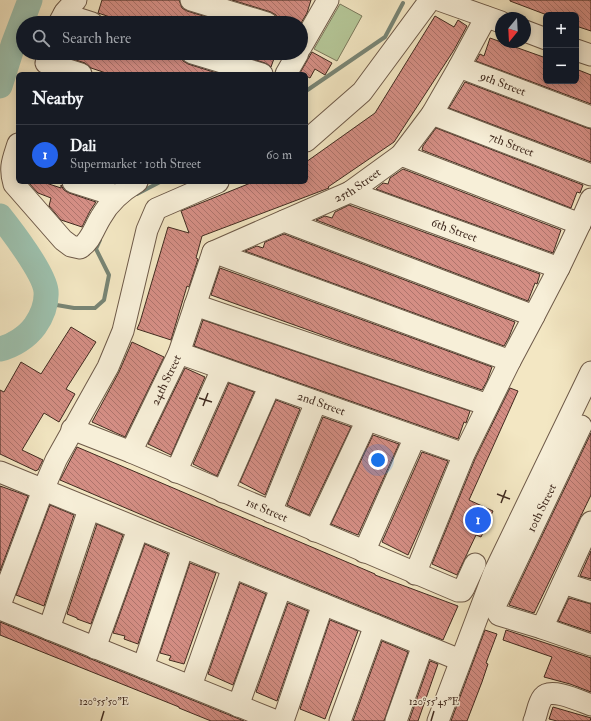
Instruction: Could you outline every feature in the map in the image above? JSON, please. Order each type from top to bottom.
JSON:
[{"type":"street","points":[[191,0],[244,16]]},
{"type":"street","points":[[308,32],[328,0]]},
{"type":"street","points":[[308,139],[362,92],[430,0]]},
{"type":"street","points":[[439,0],[493,19]]},
{"type":"street","points":[[66,12],[75,16]]},
{"type":"street","name":"25th Street","points":[[212,252],[350,192],[401,155],[432,114],[459,67],[493,19]]},
{"type":"street","points":[[531,33],[543,38]]},
{"type":"street","points":[[579,51],[591,55]]},
{"type":"street","points":[[215,60],[255,72]]},
{"type":"street","points":[[287,72],[293,60]]},
{"type":"street","points":[[46,63],[75,72]]},
{"type":"street","name":"9th Street","points":[[459,67],[591,117]]},
{"type":"street","name":"7th Street","points":[[432,114],[591,175]]},
{"type":"street","points":[[401,155],[580,224]]},
{"type":"street","points":[[16,157],[11,172],[14,184],[64,240],[72,246],[80,248],[87,243],[102,216],[117,196],[134,184]]},
{"type":"street","points":[[79,184],[117,196]]},
{"type":"street","points":[[0,605],[43,490],[56,460],[72,429],[108,368],[123,331],[147,230],[156,209],[213,184]]},
{"type":"street","name":"6th Street","points":[[350,192],[559,268]]},
{"type":"street","points":[[415,574],[464,454],[510,361],[559,268],[591,199]]},
{"type":"street","points":[[284,221],[534,316]]},
{"type":"street","points":[[488,405],[195,305],[212,252],[510,361]]},
{"type":"street","name":"24th Street","points":[[131,452],[179,353],[195,305]]},
{"type":"street","name":"2nd Street","points":[[179,353],[464,454]]},
{"type":"street","points":[[176,472],[222,369]]},
{"type":"street","points":[[438,721],[494,573],[591,372]]},
{"type":"street","points":[[223,492],[270,386]]},
{"type":"street","points":[[271,512],[316,402]]},
{"type":"street","name":"10th Street","points":[[542,628],[499,615],[496,610],[496,604],[591,406]]},
{"type":"street","points":[[315,531],[367,420]]},
{"type":"street","name":"1st Street","points":[[72,429],[131,452],[458,591],[462,591],[464,588],[474,564]]},
{"type":"street","points":[[364,552],[416,437]]},
{"type":"street","points":[[0,472],[460,660]]},
{"type":"street","points":[[49,629],[89,509]]},
{"type":"street","points":[[95,648],[138,529]]},
{"type":"street","points":[[589,532],[563,582],[542,628],[591,645]]},
{"type":"street","points":[[143,667],[183,547]]},
{"type":"street","points":[[191,686],[233,567]]},
{"type":"street","points":[[563,582],[591,592]]},
{"type":"street","points":[[238,706],[281,587]]},
{"type":"street","points":[[283,721],[323,604]]},
{"type":"street","points":[[0,609],[276,721]]},
{"type":"street","points":[[340,721],[375,625]]},
{"type":"street","points":[[396,721],[422,645]]},
{"type":"street","points":[[534,721],[542,698],[546,694],[553,692],[591,705]]},
{"type":"green space","points":[[340,4],[362,16],[337,61],[314,49]]},
{"type":"building","points":[[102,0],[179,0],[182,8],[203,16],[107,16],[98,13]]},
{"type":"building","points":[[232,0],[311,0],[305,16],[276,16],[271,12]]},
{"type":"building","points":[[591,0],[591,31],[579,27],[579,12],[543,12],[543,13],[510,1]]},
{"type":"building","points":[[435,16],[454,27],[458,20],[467,26],[454,50],[394,142],[328,187],[329,188],[202,236],[196,258],[198,259],[189,287],[187,286],[171,340],[137,329],[168,227],[189,233],[181,211],[248,184],[308,184],[308,161],[375,113]]},
{"type":"building","points":[[490,38],[495,40],[495,48],[518,48],[543,57],[543,84],[579,84],[579,70],[591,75],[591,104],[476,61],[480,54],[484,56]]},
{"type":"building","points":[[312,52],[332,63],[325,75],[315,69],[310,78],[308,77],[308,72],[301,72]]},
{"type":"building","points":[[76,60],[183,60],[188,64],[214,72],[103,72],[91,68],[85,63]]},
{"type":"building","points":[[256,60],[274,60],[271,67]]},
{"type":"building","points":[[465,82],[591,129],[591,162],[449,108]]},
{"type":"building","points":[[436,128],[583,185],[580,193],[577,192],[571,208],[422,150],[423,146]]},
{"type":"building","points":[[403,169],[561,230],[553,253],[376,189],[383,183],[388,184],[390,178]]},
{"type":"building","points":[[30,184],[49,184],[61,188],[61,185],[64,190],[69,193],[96,202],[82,227],[61,220],[49,206],[51,198],[38,193]]},
{"type":"building","points":[[349,205],[540,274],[537,284],[535,283],[528,301],[316,220],[325,216],[332,218],[335,212]]},
{"type":"building","points":[[284,234],[515,322],[509,337],[504,346],[245,251],[257,246],[263,248],[265,242]]},
{"type":"building","points":[[220,268],[492,367],[487,381],[482,390],[350,345],[211,295]]},
{"type":"building","points":[[203,320],[470,411],[466,423],[464,422],[458,439],[194,346]]},
{"type":"building","points":[[71,327],[96,342],[66,389],[75,394],[59,422],[44,413],[22,450],[43,460],[36,471],[0,454],[0,390],[4,392],[21,362],[41,374]]},
{"type":"building","points":[[132,342],[164,357],[125,437],[92,422],[119,372]]},
{"type":"building","points":[[185,368],[205,377],[171,455],[148,444]]},
{"type":"building","points":[[229,383],[254,392],[217,476],[193,464]]},
{"type":"building","points":[[510,388],[518,391],[469,500],[493,511],[481,537],[476,535],[457,575],[432,564],[475,459]]},
{"type":"building","points":[[276,400],[300,409],[265,495],[240,482]]},
{"type":"building","points":[[323,417],[351,427],[309,515],[287,505]]},
{"type":"building","points":[[591,433],[591,495],[534,613],[509,605]]},
{"type":"building","points":[[373,435],[399,444],[358,535],[331,524]]},
{"type":"building","points":[[77,447],[375,575],[458,606],[443,640],[257,564],[60,480]]},
{"type":"building","points":[[422,452],[448,461],[408,555],[382,542]]},
{"type":"building","points":[[0,486],[28,496],[0,571]]},
{"type":"building","points":[[50,505],[74,515],[44,606],[16,595]]},
{"type":"building","points":[[97,524],[123,535],[91,624],[67,614]]},
{"type":"building","points":[[145,544],[168,554],[138,644],[124,639],[125,636],[113,633]]},
{"type":"building","points":[[591,551],[591,579],[580,576]]},
{"type":"building","points":[[190,563],[216,573],[184,664],[169,660],[171,656],[160,653]]},
{"type":"building","points":[[240,583],[266,594],[233,685],[208,674]]},
{"type":"building","points":[[569,598],[591,604],[591,632],[558,621]]},
{"type":"building","points":[[288,603],[308,611],[277,701],[256,692]]},
{"type":"building","points":[[330,620],[358,631],[325,719],[300,709]]},
{"type":"building","points":[[0,622],[244,721],[211,721],[0,635]]},
{"type":"building","points":[[485,630],[497,634],[486,663],[488,664],[482,682],[467,721],[451,721]]},
{"type":"building","points":[[506,630],[591,658],[591,692],[570,684],[544,677],[552,657],[503,640]]},
{"type":"building","points":[[382,641],[408,652],[384,721],[353,721]]},
{"type":"building","points":[[430,661],[438,664],[418,721],[409,721]]},
{"type":"building","points":[[553,707],[591,718],[590,721],[557,721],[549,719]]},
{"type":"waterway","points":[[24,16],[30,0]]},
{"type":"waterway","points":[[308,90],[385,37],[403,3]]},
{"type":"waterway","points":[[0,86],[16,37]]},
{"type":"waterway","points":[[137,194],[156,184]]},
{"type":"waterway","points":[[0,216],[34,263],[44,283],[46,291],[45,305],[42,314],[32,330],[10,346],[0,349]]},
{"type":"waterway","points":[[45,303],[74,308],[95,308],[104,300],[109,275],[96,249],[100,240]]},
{"type":"place","name":"Dali","points":[[478,520]]}]
